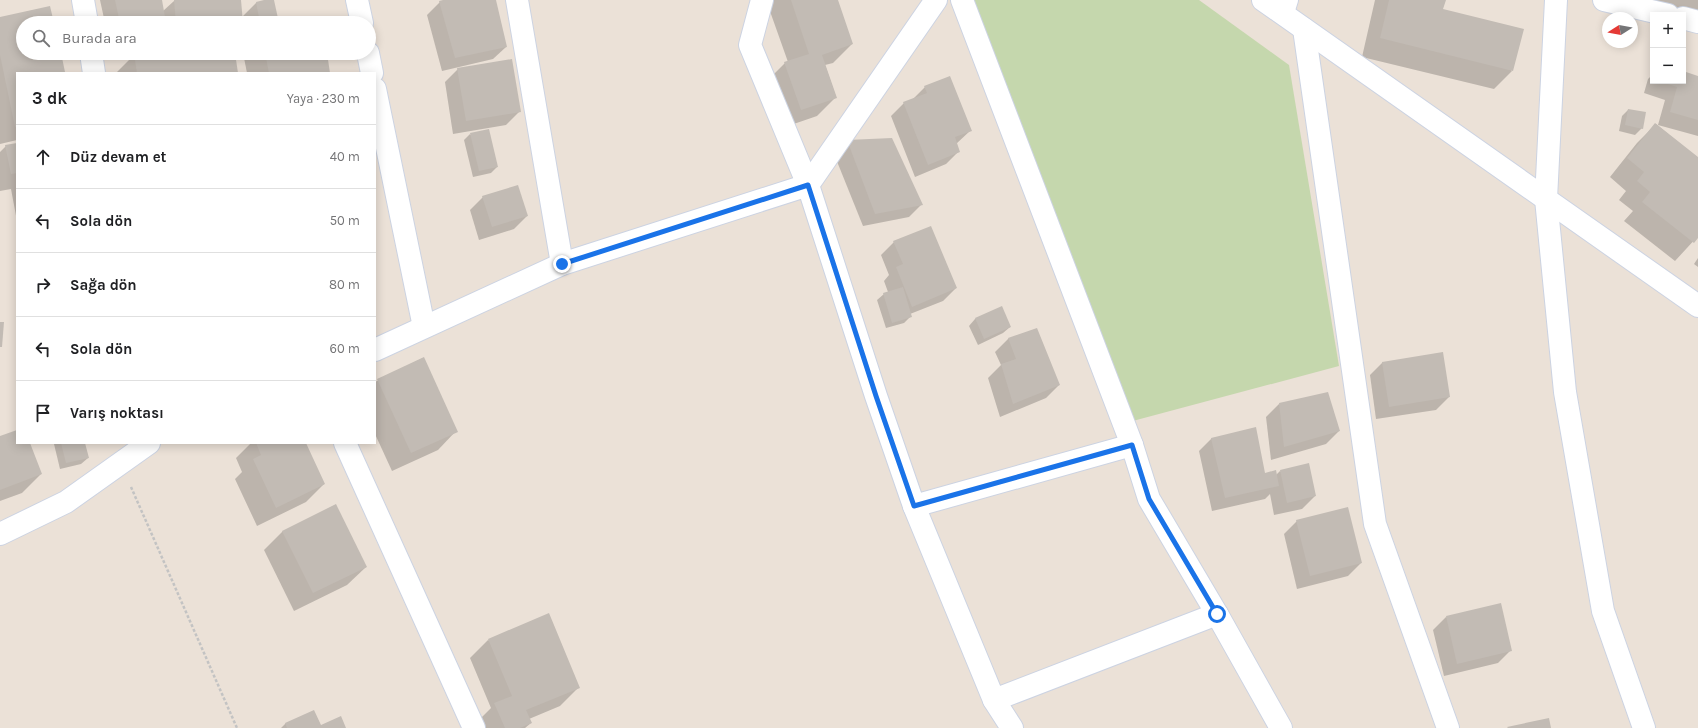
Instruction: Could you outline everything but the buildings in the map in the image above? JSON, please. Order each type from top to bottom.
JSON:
[{"type":"street","points":[[83,0],[85,16]]},
{"type":"street","points":[[357,0],[360,16]]},
{"type":"street","points":[[517,0],[562,264]]},
{"type":"street","points":[[762,0],[750,45],[808,185],[876,396],[914,506],[994,700],[1012,728]]},
{"type":"street","points":[[376,350],[562,264],[808,185],[936,0]]},
{"type":"street","points":[[962,0],[1132,445],[1149,499],[1217,614],[1280,728]]},
{"type":"street","points":[[1263,0],[1288,8],[1304,29],[1698,306]]},
{"type":"street","points":[[1556,0],[1546,199],[1565,392],[1603,610],[1644,728]]},
{"type":"street","points":[[1604,0],[1655,12]]},
{"type":"street","points":[[1686,19],[1698,22]]},
{"type":"street","points":[[1304,29],[1374,524],[1448,728]]},
{"type":"street","points":[[92,60],[94,72]]},
{"type":"street","points":[[369,60],[372,72]]},
{"type":"street","points":[[376,94],[424,327]]},
{"type":"street","points":[[0,534],[66,502],[147,444]]},
{"type":"street","points":[[345,444],[474,728]]},
{"type":"street","points":[[914,506],[1132,445]]},
{"type":"street","points":[[994,700],[1217,614]]},
{"type":"path","points":[[120,463],[236,728]]},
{"type":"green space","points":[[973,0],[1199,0],[1289,65],[1339,366],[1129,422]]},
{"type":"route","points":[[562,264],[808,185],[876,396],[914,506],[1132,445],[1149,499],[1217,614]]}]
